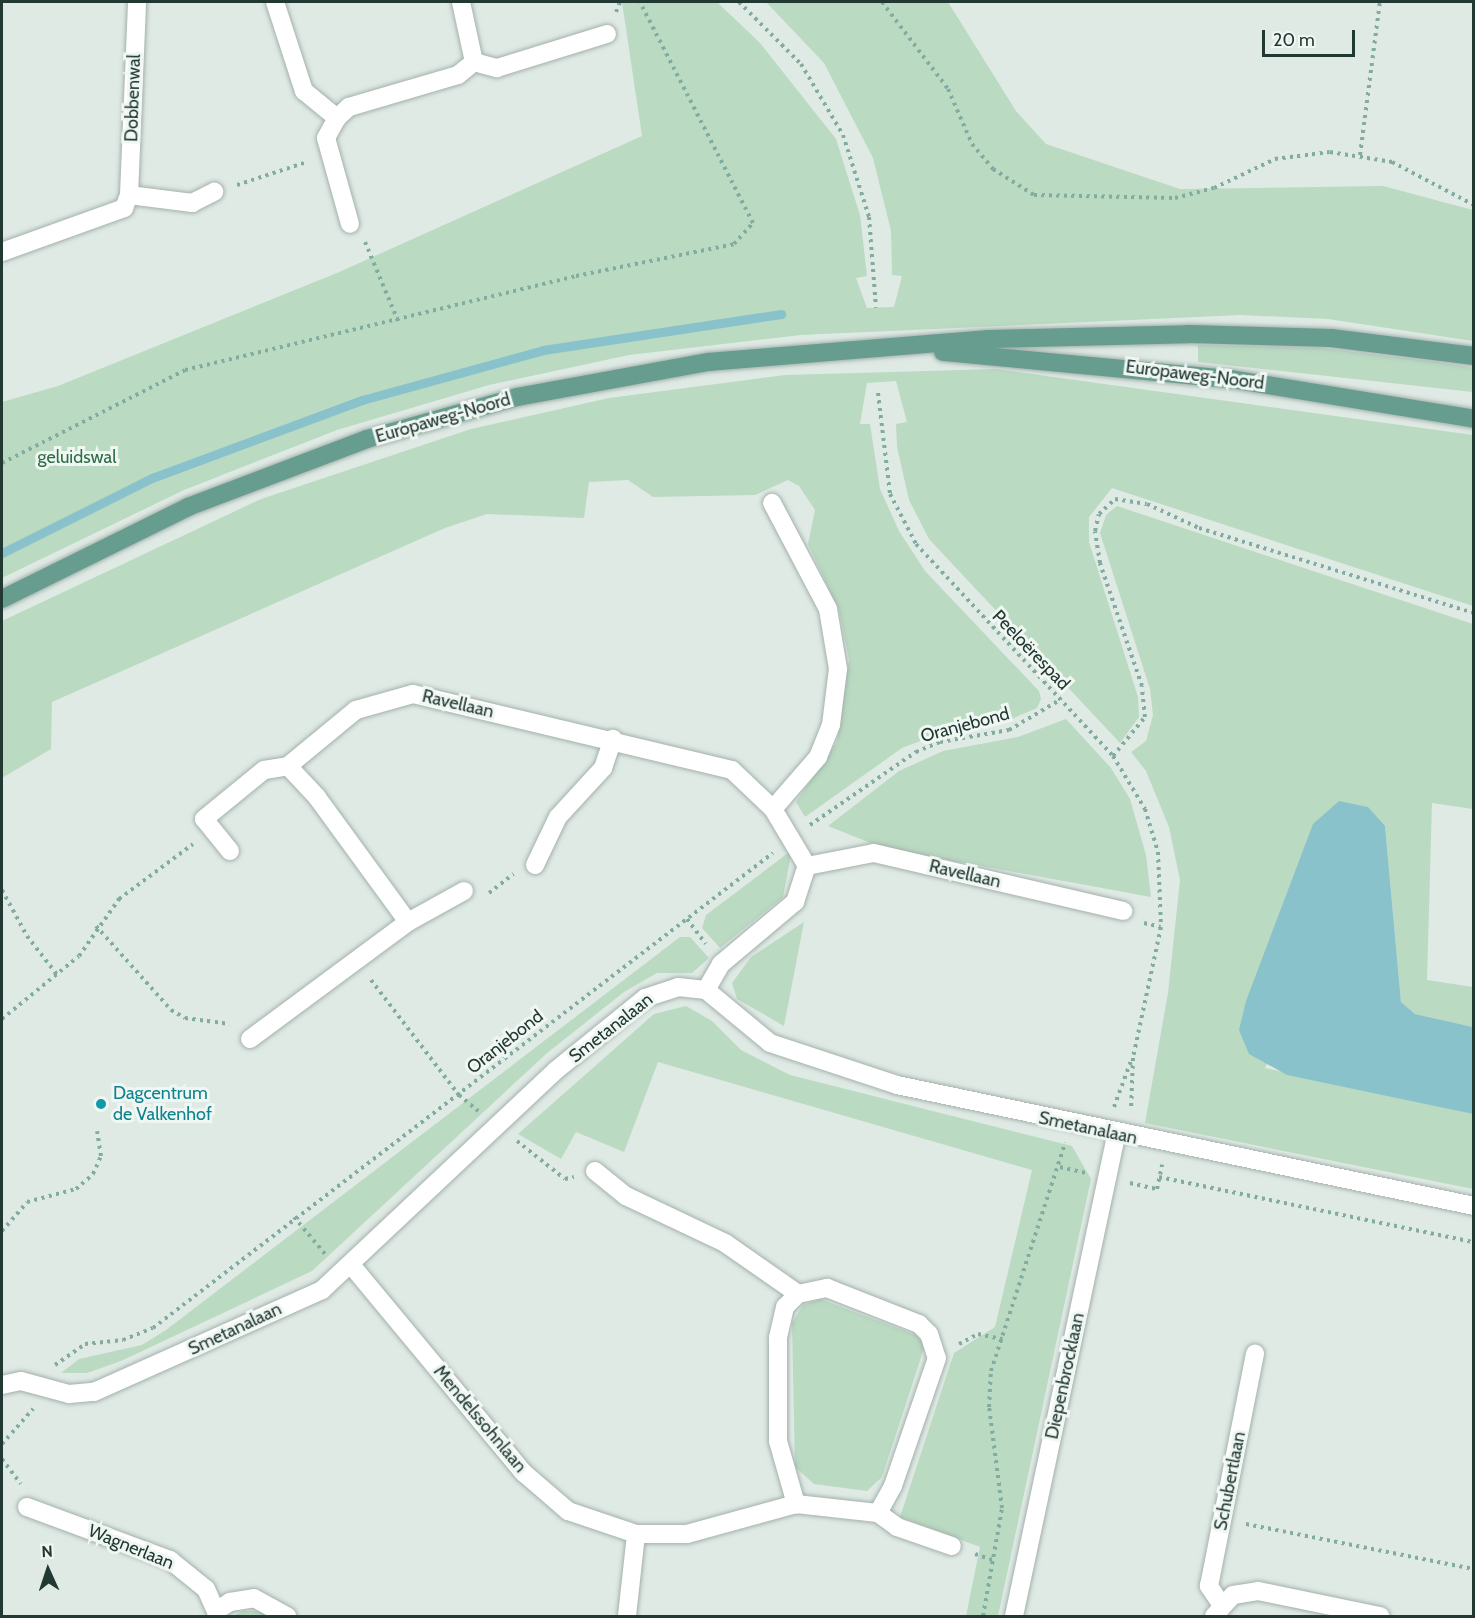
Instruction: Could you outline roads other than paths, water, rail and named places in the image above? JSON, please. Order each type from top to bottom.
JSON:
[{"type":"main road","name":"Europaweg-Noord","points":[[2,599],[188,507],[415,424],[517,397],[708,362],[914,348],[989,339],[1259,334],[1473,356]]},
{"type":"main road","name":"Europaweg-Noord","points":[[914,348],[1151,368],[1473,419]]},
{"type":"street","name":"Dobbenwal","points":[[129,195],[137,2]]},
{"type":"street","points":[[275,2],[304,91],[337,118]]},
{"type":"street","points":[[461,2],[474,62]]},
{"type":"street","points":[[474,62],[497,68],[607,34]]},
{"type":"street","points":[[350,224],[326,138],[337,118],[349,107],[458,75],[474,62]]},
{"type":"street","points":[[2,252],[110,217],[124,208],[129,195],[192,203],[214,192]]},
{"type":"street","points":[[772,503],[828,609],[838,669],[831,725],[818,757],[773,808]]},
{"type":"street","name":"Ravellaan","points":[[230,851],[204,819],[264,770],[288,766],[356,710],[413,694],[612,739],[732,770],[773,808],[794,837],[807,866],[874,853],[1123,911]]},
{"type":"street","points":[[535,865],[558,817],[603,768],[612,739]]},
{"type":"street","points":[[288,766],[317,797],[408,922]]},
{"type":"street","points":[[706,990],[721,964],[782,917],[804,888],[807,866]]},
{"type":"street","points":[[255,1036],[408,922],[464,891]]},
{"type":"street","name":"Smetanalaan","points":[[2,1385],[21,1381],[69,1394],[94,1392],[322,1290],[352,1266],[497,1126],[645,998],[678,987],[706,990],[752,1031],[791,1051],[897,1085],[1116,1135],[1473,1206]]},
{"type":"street","name":"Diepenbrocklaan","points":[[1014,1617],[1116,1135]]},
{"type":"street","points":[[595,1171],[626,1196],[725,1243],[798,1294]]},
{"type":"street","name":"Mendelssohnlaan","points":[[352,1266],[545,1494],[567,1511],[636,1534],[687,1534],[795,1504],[878,1514],[897,1527],[952,1546]]},
{"type":"street","points":[[795,1504],[778,1441],[778,1338],[785,1307],[798,1294],[827,1288],[919,1324],[936,1352],[893,1486],[878,1514]]},
{"type":"street","name":"Schubertlaan","points":[[1255,1354],[1209,1586],[1217,1610],[1258,1591],[1380,1617]]},
{"type":"street","name":"Wagnerlaan","points":[[27,1507],[170,1560],[206,1589],[214,1614],[230,1602],[254,1598],[287,1617]]},
{"type":"street","points":[[627,1617],[636,1534]]},
{"type":"water","points":[[1339,801],[1368,807],[1385,826],[1401,1002],[1415,1014],[1473,1027],[1473,1114],[1287,1075],[1249,1054],[1239,1030],[1246,1001],[1313,824]]},
{"type":"waterway","points":[[2,553],[152,478],[362,400],[543,350],[781,314]]},
{"type":"place","name":"Dagcentrum de Valkenhof","points":[[101,1104]]},
{"type":"park label","name":"geluidswal","points":[[77,457]]}]
